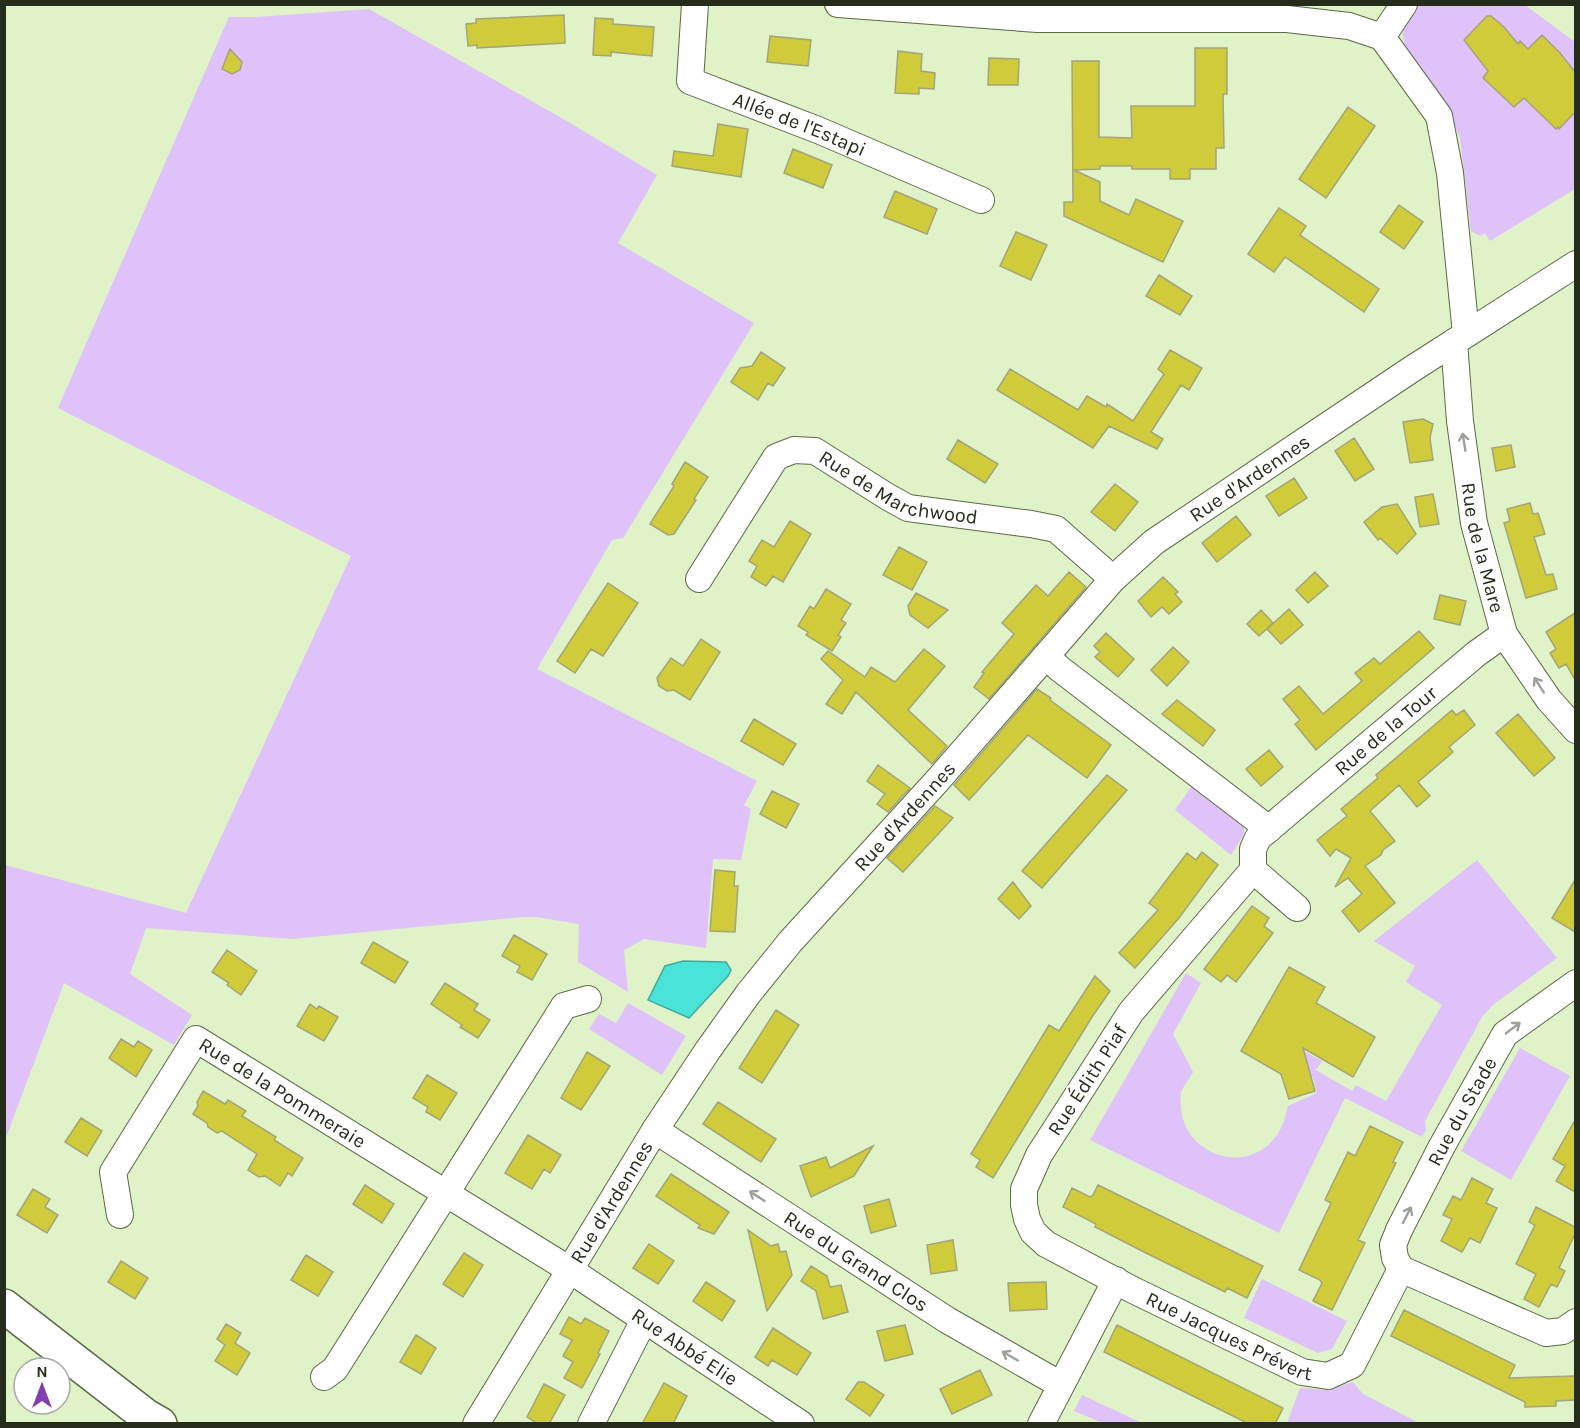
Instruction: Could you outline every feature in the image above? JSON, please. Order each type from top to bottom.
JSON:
[{"type":"main road","points":[[4,1306],[152,1421]]},
{"type":"street","name":"Allée de l'Estapi","points":[[695,4],[690,81],[818,130],[981,200]]},
{"type":"street","points":[[846,5],[1037,20],[1287,20],[1349,26],[1382,37],[1404,4]]},
{"type":"street","name":"Rue de la Mare","points":[[1382,37],[1424,92],[1439,117],[1450,173],[1460,338],[1460,421],[1474,523],[1504,634],[1549,700],[1575,730]]},
{"type":"street","name":"Rue d'Ardennes","points":[[476,1424],[655,1130],[728,1022],[790,942],[937,781],[1113,579],[1154,542],[1575,264]]},
{"type":"street","name":"Rue de Marchwood","points":[[699,579],[776,457],[794,450],[815,452],[908,508],[1056,529],[1113,579]]},
{"type":"street","name":"Rue de la Tour","points":[[1253,870],[1253,849],[1258,838],[1476,654],[1504,634]]},
{"type":"street","points":[[1046,656],[1269,829]]},
{"type":"street","points":[[1253,870],[1297,908]]},
{"type":"street","name":"Rue Édith Piaf","points":[[1116,1280],[1046,1244],[1033,1232],[1025,1212],[1024,1189],[1039,1155],[1131,1012],[1253,870]]},
{"type":"street","name":"Rue du Stade","points":[[1401,1269],[1395,1258],[1393,1245],[1442,1146],[1505,1034],[1575,983]]},
{"type":"street","points":[[324,1377],[335,1369],[564,1006],[588,999]]},
{"type":"street","name":"Rue de la Pommeraie","points":[[120,1215],[113,1172],[196,1039],[570,1270]]},
{"type":"street","name":"Rue du Grand Clos","points":[[655,1130],[947,1320],[1061,1385]]},
{"type":"street","points":[[1401,1269],[1546,1333],[1563,1331],[1575,1322]]},
{"type":"street","name":"Rue Jacques Prévert","points":[[1116,1280],[1302,1372],[1328,1376],[1352,1365],[1401,1269]]},
{"type":"street","name":"Rue Abbé Elie","points":[[570,1270],[794,1422]]},
{"type":"street","points":[[1041,1424],[1116,1280]]},
{"type":"street","points":[[591,1424],[644,1320]]},
{"type":"shaded area","points":[[1418,5],[1525,5],[1575,42],[1575,189],[1490,241],[1485,233],[1480,236],[1471,231],[1460,138],[1446,107],[1405,47],[1402,31]]},
{"type":"shaded area","points":[[369,9],[657,175],[618,243],[754,323],[623,538],[612,540],[537,669],[757,781],[744,805],[751,809],[741,860],[713,859],[706,948],[644,939],[624,950],[628,992],[578,962],[579,924],[537,917],[292,939],[146,928],[130,974],[192,1015],[174,1045],[64,983],[5,1140],[5,865],[186,913],[351,556],[58,408],[229,17]]},
{"type":"shaded area","points":[[1192,786],[1244,827],[1244,834],[1231,855],[1175,810]]},
{"type":"shaded area","points":[[1477,860],[1557,958],[1494,1004],[1482,1017],[1425,1121],[1426,1130],[1422,1137],[1345,1098],[1279,1233],[1090,1140],[1186,973],[1201,983],[1173,1034],[1193,1072],[1181,1094],[1180,1103],[1184,1122],[1191,1136],[1202,1146],[1216,1154],[1231,1157],[1246,1156],[1260,1151],[1279,1132],[1288,1106],[1317,1093],[1313,1077],[1309,1078],[1295,1046],[1322,1061],[1316,1070],[1352,1091],[1356,1085],[1386,1101],[1442,1005],[1406,982],[1415,966],[1374,941]]},
{"type":"shaded area","points":[[628,1003],[686,1036],[662,1075],[589,1029],[599,1014],[616,1023]]},
{"type":"shaded area","points":[[1520,1048],[1570,1076],[1511,1180],[1461,1151]]},
{"type":"shaded area","points":[[1262,1279],[1347,1321],[1332,1349],[1318,1353],[1244,1318]]},
{"type":"shaded area","points":[[1353,1382],[1363,1394],[1419,1423],[1287,1423],[1300,1388],[1328,1390]]},
{"type":"shaded area","points":[[1082,1395],[1142,1423],[1103,1423],[1074,1411]]},
{"type":"water","points":[[683,961],[726,962],[731,970],[689,1018],[648,1000],[665,966]]},
{"type":"building","points":[[564,15],[565,43],[477,48],[477,45],[468,46],[466,24],[476,23],[476,19]]},
{"type":"building","points":[[1487,16],[1491,16],[1518,44],[1520,41],[1528,49],[1542,35],[1575,72],[1575,112],[1559,129],[1558,127],[1556,129],[1524,98],[1514,107],[1483,78],[1488,71],[1464,40]]},
{"type":"building","points":[[595,18],[613,19],[613,24],[654,27],[652,56],[611,52],[611,56],[593,55]]},
{"type":"building","points":[[770,36],[811,40],[808,66],[767,62]]},
{"type":"building","points":[[1195,48],[1227,48],[1227,94],[1223,94],[1224,148],[1216,148],[1216,169],[1190,169],[1190,179],[1170,179],[1170,169],[1132,169],[1132,166],[1100,166],[1100,169],[1074,170],[1100,182],[1100,201],[1129,215],[1136,199],[1183,221],[1163,262],[1064,216],[1064,202],[1073,202],[1072,61],[1099,61],[1099,137],[1132,138],[1131,106],[1195,106]]},
{"type":"building","points":[[230,49],[242,62],[240,70],[232,74],[222,69]]},
{"type":"building","points":[[898,51],[922,54],[921,71],[935,73],[934,89],[919,88],[919,94],[895,93]]},
{"type":"building","points":[[989,58],[1019,59],[1018,85],[988,85]]},
{"type":"building","points":[[1348,107],[1375,126],[1326,198],[1299,179]]},
{"type":"building","points":[[718,124],[748,129],[741,177],[672,166],[674,151],[713,156]]},
{"type":"building","points":[[793,149],[832,165],[823,188],[784,173]]},
{"type":"building","points":[[895,191],[937,209],[927,234],[884,217]]},
{"type":"building","points":[[1399,205],[1423,222],[1404,249],[1380,232]]},
{"type":"building","points":[[1279,208],[1306,226],[1300,235],[1379,289],[1364,312],[1285,257],[1274,272],[1248,254]]},
{"type":"building","points":[[1016,232],[1047,245],[1031,280],[1000,266]]},
{"type":"building","points":[[1159,275],[1192,296],[1180,315],[1146,296]]},
{"type":"building","points":[[1170,350],[1202,368],[1189,390],[1181,385],[1151,432],[1163,439],[1157,449],[1109,426],[1093,448],[997,390],[1010,369],[1078,410],[1087,396],[1106,407],[1107,404],[1133,421],[1164,374],[1158,369]]},
{"type":"building","points":[[761,352],[785,368],[773,386],[768,383],[758,400],[731,382],[740,368],[752,366]]},
{"type":"building","points":[[1423,419],[1433,424],[1430,438],[1433,460],[1410,463],[1403,422]]},
{"type":"building","points":[[1354,438],[1374,469],[1355,481],[1335,451]]},
{"type":"building","points":[[958,440],[998,464],[985,483],[947,459]]},
{"type":"building","points":[[1511,445],[1515,467],[1496,471],[1492,448]]},
{"type":"building","points":[[685,462],[708,477],[674,534],[668,535],[650,524],[674,486],[672,484]]},
{"type":"building","points":[[1294,478],[1307,498],[1279,516],[1266,496]]},
{"type":"building","points":[[1115,484],[1138,502],[1115,531],[1091,512]]},
{"type":"building","points":[[1433,494],[1439,524],[1420,527],[1415,497]]},
{"type":"building","points":[[1530,503],[1533,514],[1538,513],[1545,534],[1534,537],[1546,575],[1553,574],[1557,589],[1526,598],[1504,523],[1510,521],[1507,509]]},
{"type":"building","points":[[1397,504],[1416,534],[1397,554],[1380,538],[1378,540],[1364,522],[1382,507]]},
{"type":"building","points":[[1236,516],[1251,535],[1217,562],[1202,543]]},
{"type":"building","points":[[790,521],[811,534],[783,582],[773,576],[766,586],[751,577],[757,566],[749,561],[762,540],[774,547]]},
{"type":"building","points":[[899,547],[927,562],[912,590],[883,575]]},
{"type":"building","points":[[1069,572],[1086,587],[989,699],[974,687],[984,673],[982,672],[1014,634],[1002,623],[1036,585],[1048,596]]},
{"type":"building","points":[[1315,572],[1328,586],[1308,603],[1296,590]]},
{"type":"building","points":[[1163,577],[1178,592],[1175,594],[1182,602],[1169,614],[1162,607],[1151,617],[1138,601]]},
{"type":"building","points":[[608,583],[638,603],[603,656],[591,649],[575,673],[557,661]]},
{"type":"building","points":[[826,589],[851,604],[841,620],[846,623],[832,651],[806,635],[808,632],[798,626],[810,606],[814,609]]},
{"type":"building","points":[[916,593],[948,610],[928,628],[910,615],[908,606]]},
{"type":"building","points":[[1440,595],[1466,601],[1460,625],[1434,619]]},
{"type":"building","points":[[1289,609],[1303,625],[1281,644],[1267,629]]},
{"type":"building","points":[[1261,610],[1273,623],[1259,636],[1247,624]]},
{"type":"building","points":[[1575,613],[1575,680],[1566,664],[1559,668],[1550,653],[1556,649],[1546,632]]},
{"type":"building","points":[[1419,631],[1434,648],[1316,750],[1295,724],[1300,720],[1283,699],[1299,686],[1323,714],[1362,681],[1355,673],[1374,658],[1380,664]]},
{"type":"building","points":[[1106,633],[1134,659],[1118,677],[1095,657],[1100,652],[1094,646]]},
{"type":"building","points":[[701,639],[720,652],[690,700],[674,690],[667,691],[659,686],[657,678],[671,658],[683,666]]},
{"type":"building","points":[[1173,647],[1189,662],[1167,686],[1151,670]]},
{"type":"building","points":[[924,649],[945,666],[908,710],[947,746],[932,764],[856,692],[842,714],[826,704],[843,680],[821,659],[828,651],[865,677],[871,667],[895,682]]},
{"type":"building","points":[[1037,689],[1111,745],[1087,778],[1028,735],[969,800],[954,785]]},
{"type":"building","points":[[1177,700],[1215,730],[1203,746],[1162,714]]},
{"type":"building","points":[[1452,710],[1456,715],[1464,710],[1475,725],[1449,747],[1453,752],[1418,782],[1430,796],[1417,807],[1399,785],[1370,811],[1395,841],[1365,866],[1395,903],[1359,932],[1342,911],[1362,894],[1348,878],[1335,887],[1351,858],[1336,849],[1330,856],[1317,840],[1347,816],[1341,809],[1378,778],[1376,775]]},
{"type":"building","points":[[1518,714],[1555,758],[1534,776],[1496,733]]},
{"type":"building","points":[[754,719],[796,744],[783,765],[741,741]]},
{"type":"building","points":[[1269,750],[1283,767],[1261,786],[1246,769]]},
{"type":"building","points":[[878,765],[910,788],[888,812],[877,804],[885,794],[867,781]]},
{"type":"building","points":[[1107,775],[1127,790],[1042,888],[1022,871]]},
{"type":"building","points":[[772,791],[799,804],[786,828],[760,814]]},
{"type":"building","points":[[935,806],[953,818],[903,872],[887,858]]},
{"type":"building","points":[[1202,852],[1218,865],[1179,918],[1135,968],[1119,953],[1158,910],[1149,903],[1187,853],[1196,860]]},
{"type":"building","points":[[715,870],[735,872],[734,886],[738,886],[735,932],[710,931]]},
{"type":"building","points":[[1575,880],[1575,932],[1552,918]]},
{"type":"building","points":[[1013,882],[1031,906],[1019,919],[998,899]]},
{"type":"building","points":[[1252,906],[1269,918],[1264,926],[1273,933],[1236,982],[1227,975],[1221,982],[1204,969]]},
{"type":"building","points":[[514,935],[547,954],[532,980],[517,972],[520,966],[502,956]]},
{"type":"building","points":[[373,942],[408,962],[395,983],[361,963]]},
{"type":"building","points":[[227,950],[257,971],[241,995],[227,985],[229,983],[212,972]]},
{"type":"building","points":[[1289,967],[1325,987],[1316,1003],[1375,1037],[1353,1077],[1303,1048],[1315,1091],[1289,1099],[1281,1074],[1241,1051]]},
{"type":"building","points":[[1095,976],[1110,991],[993,1178],[976,1167],[980,1160],[971,1154],[1049,1025],[1059,1031]]},
{"type":"building","points":[[445,983],[478,1004],[474,1010],[490,1020],[478,1038],[431,1004]]},
{"type":"building","points":[[310,1004],[317,1009],[319,1006],[338,1017],[324,1041],[297,1026]]},
{"type":"building","points":[[776,1010],[799,1025],[762,1083],[739,1068]]},
{"type":"building","points":[[121,1039],[134,1047],[138,1041],[152,1050],[136,1077],[109,1058]]},
{"type":"building","points":[[587,1052],[610,1066],[581,1110],[561,1098]]},
{"type":"building","points":[[427,1075],[457,1093],[440,1120],[426,1112],[428,1107],[413,1098]]},
{"type":"building","points":[[203,1091],[225,1104],[228,1100],[246,1111],[242,1116],[276,1137],[274,1140],[303,1158],[292,1176],[288,1173],[280,1186],[265,1176],[259,1177],[248,1170],[257,1154],[222,1131],[217,1133],[193,1114]]},
{"type":"building","points":[[718,1102],[776,1139],[761,1162],[703,1124]]},
{"type":"building","points":[[81,1118],[102,1131],[87,1156],[65,1142]]},
{"type":"building","points":[[1575,1120],[1575,1192],[1556,1181],[1565,1166],[1553,1159]]},
{"type":"building","points":[[1370,1126],[1403,1142],[1393,1162],[1396,1163],[1358,1240],[1365,1243],[1332,1310],[1313,1301],[1322,1283],[1320,1280],[1299,1270],[1331,1203],[1325,1200],[1348,1152],[1355,1156]]},
{"type":"building","points":[[528,1135],[561,1155],[550,1173],[544,1169],[532,1189],[505,1173]]},
{"type":"building","points":[[873,1146],[854,1176],[811,1197],[800,1166],[826,1157],[830,1168]]},
{"type":"building","points":[[671,1174],[729,1212],[714,1234],[698,1228],[700,1225],[656,1196]]},
{"type":"building","points":[[1472,1178],[1493,1189],[1486,1203],[1497,1208],[1480,1243],[1470,1238],[1462,1252],[1441,1241],[1452,1219],[1443,1215],[1453,1196],[1461,1200]]},
{"type":"building","points":[[365,1185],[394,1204],[382,1223],[353,1204]]},
{"type":"building","points":[[1098,1185],[1263,1266],[1247,1298],[1227,1288],[1225,1292],[1142,1251],[1095,1227],[1096,1224],[1063,1207],[1072,1188],[1090,1197]]},
{"type":"building","points":[[33,1189],[50,1199],[45,1207],[58,1215],[47,1233],[17,1215]]},
{"type":"building","points":[[889,1199],[896,1226],[871,1233],[864,1206]]},
{"type":"building","points":[[1536,1207],[1575,1227],[1575,1234],[1559,1268],[1565,1271],[1557,1287],[1551,1284],[1539,1307],[1524,1299],[1536,1274],[1516,1264],[1535,1225],[1529,1222]]},
{"type":"building","points":[[748,1230],[771,1246],[778,1244],[780,1252],[786,1251],[792,1275],[767,1311]]},
{"type":"building","points":[[953,1240],[957,1270],[931,1274],[927,1245]]},
{"type":"building","points":[[649,1244],[674,1261],[658,1284],[633,1268]]},
{"type":"building","points":[[464,1253],[483,1265],[463,1297],[443,1284]]},
{"type":"building","points":[[306,1255],[333,1272],[318,1296],[291,1280]]},
{"type":"building","points":[[121,1261],[148,1278],[135,1299],[108,1282]]},
{"type":"building","points":[[811,1266],[827,1276],[830,1287],[841,1285],[848,1312],[823,1319],[816,1291],[801,1281]]},
{"type":"building","points":[[706,1282],[735,1301],[722,1321],[693,1301]]},
{"type":"building","points":[[1046,1282],[1047,1309],[1010,1311],[1008,1283]]},
{"type":"building","points":[[1404,1310],[1515,1365],[1509,1378],[1575,1376],[1575,1400],[1556,1401],[1556,1406],[1525,1407],[1525,1402],[1391,1336]]},
{"type":"building","points":[[569,1317],[581,1324],[585,1318],[609,1331],[582,1388],[564,1378],[573,1362],[563,1356],[572,1340],[560,1334]]},
{"type":"building","points":[[226,1324],[241,1333],[235,1343],[250,1353],[237,1375],[215,1361],[225,1345],[217,1339]]},
{"type":"building","points":[[905,1325],[913,1354],[885,1361],[877,1331]]},
{"type":"building","points":[[1117,1325],[1283,1408],[1275,1424],[1249,1424],[1104,1352]]},
{"type":"building","points":[[773,1328],[811,1353],[797,1375],[772,1360],[768,1366],[755,1357]]},
{"type":"building","points":[[416,1335],[436,1348],[421,1374],[400,1362]]},
{"type":"building","points":[[980,1370],[992,1395],[952,1414],[940,1389]]},
{"type":"building","points":[[858,1382],[864,1382],[884,1395],[870,1416],[846,1399]]},
{"type":"building","points":[[664,1383],[687,1396],[673,1424],[642,1424]]},
{"type":"building","points":[[544,1384],[565,1395],[549,1424],[538,1424],[527,1417]]}]
